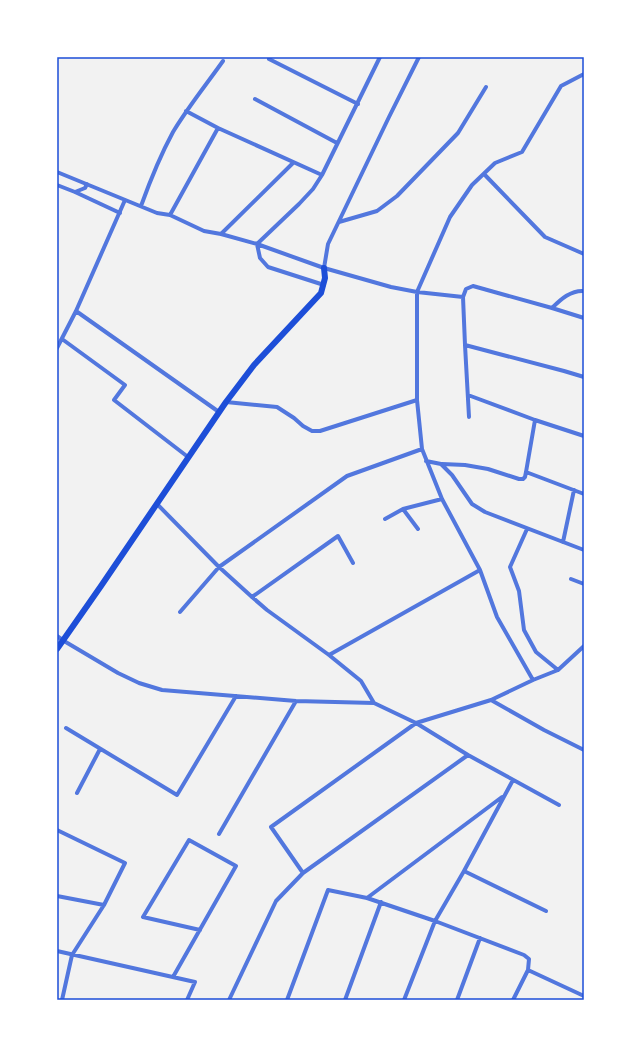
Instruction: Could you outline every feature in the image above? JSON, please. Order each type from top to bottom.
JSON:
[{"type":"main road","points":[[57,649],[64,641],[218,412],[254,365],[321,293],[325,278],[324,268]]},
{"type":"street","points":[[257,244],[300,204],[313,189],[322,175],[380,57]]},
{"type":"street","points":[[324,268],[328,244],[419,57]]},
{"type":"street","points":[[269,59],[358,104]]},
{"type":"street","points":[[141,206],[153,174],[173,133],[186,111],[222,62]]},
{"type":"street","points":[[533,680],[497,617],[480,570],[442,498],[422,450],[416,400],[417,292],[450,218],[472,185],[496,164],[522,152],[561,86],[584,74]]},
{"type":"street","points":[[339,222],[377,211],[397,196],[458,133],[486,87]]},
{"type":"street","points":[[255,99],[337,143]]},
{"type":"street","points":[[186,111],[218,128],[322,175]]},
{"type":"street","points":[[170,215],[218,128]]},
{"type":"street","points":[[220,234],[293,163]]},
{"type":"street","points":[[57,172],[157,213],[170,215],[204,231],[257,244],[324,268],[391,287],[417,292],[463,297]]},
{"type":"street","points":[[484,174],[545,237],[584,254]]},
{"type":"street","points":[[57,184],[120,213]]},
{"type":"street","points":[[75,192],[85,188],[87,184]]},
{"type":"street","points":[[57,348],[76,311],[125,200]]},
{"type":"street","points":[[257,244],[260,258],[268,267],[324,285]]},
{"type":"street","points":[[469,417],[463,297],[466,290],[473,286],[584,318]]},
{"type":"street","points":[[552,308],[563,297],[579,290],[584,291]]},
{"type":"street","points":[[76,311],[218,412]]},
{"type":"street","points":[[62,339],[125,385],[114,400],[188,457]]},
{"type":"street","points":[[465,345],[584,377]]},
{"type":"street","points":[[468,395],[535,420],[584,436]]},
{"type":"street","points":[[226,402],[277,407],[303,426],[312,431],[320,431],[416,400]]},
{"type":"street","points":[[426,461],[488,469],[522,480],[525,477],[535,420]]},
{"type":"street","points":[[180,612],[219,566],[347,476],[422,450]]},
{"type":"street","points":[[441,464],[452,475],[472,504],[485,512],[584,550]]},
{"type":"street","points":[[526,472],[584,494]]},
{"type":"street","points":[[563,542],[574,490]]},
{"type":"street","points":[[385,519],[403,509],[442,498]]},
{"type":"street","points":[[157,504],[252,597],[361,681],[374,703]]},
{"type":"street","points":[[403,509],[418,529]]},
{"type":"street","points":[[527,529],[510,567],[519,591],[524,630],[536,652],[558,670]]},
{"type":"street","points":[[252,597],[338,536],[353,563]]},
{"type":"street","points":[[329,655],[480,570]]},
{"type":"street","points":[[571,579],[584,584]]},
{"type":"street","points":[[57,636],[118,673],[139,683],[162,690],[296,701],[374,703],[416,723],[468,755],[559,805]]},
{"type":"street","points":[[303,873],[271,827],[416,723],[490,700],[558,670],[584,646]]},
{"type":"street","points":[[66,728],[177,795],[236,696]]},
{"type":"street","points":[[490,700],[584,750]]},
{"type":"street","points":[[219,834],[296,701]]},
{"type":"street","points":[[77,793],[100,749]]},
{"type":"street","points":[[228,1000],[276,902],[303,873],[468,755]]},
{"type":"street","points":[[404,1000],[435,921],[513,780]]},
{"type":"street","points":[[367,898],[504,796]]},
{"type":"street","points":[[57,830],[125,863],[104,905],[72,955],[62,1000]]},
{"type":"street","points":[[173,977],[200,930],[236,866],[189,840],[143,917],[200,930]]},
{"type":"street","points":[[464,871],[546,911]]},
{"type":"street","points":[[287,1000],[328,890],[381,902],[524,955],[529,959],[528,970],[513,1000]]},
{"type":"street","points":[[57,896],[104,905]]},
{"type":"street","points":[[345,1000],[381,902]]},
{"type":"street","points":[[457,1000],[480,938]]},
{"type":"street","points":[[57,951],[195,982],[187,1000]]},
{"type":"street","points":[[528,970],[584,996]]}]
